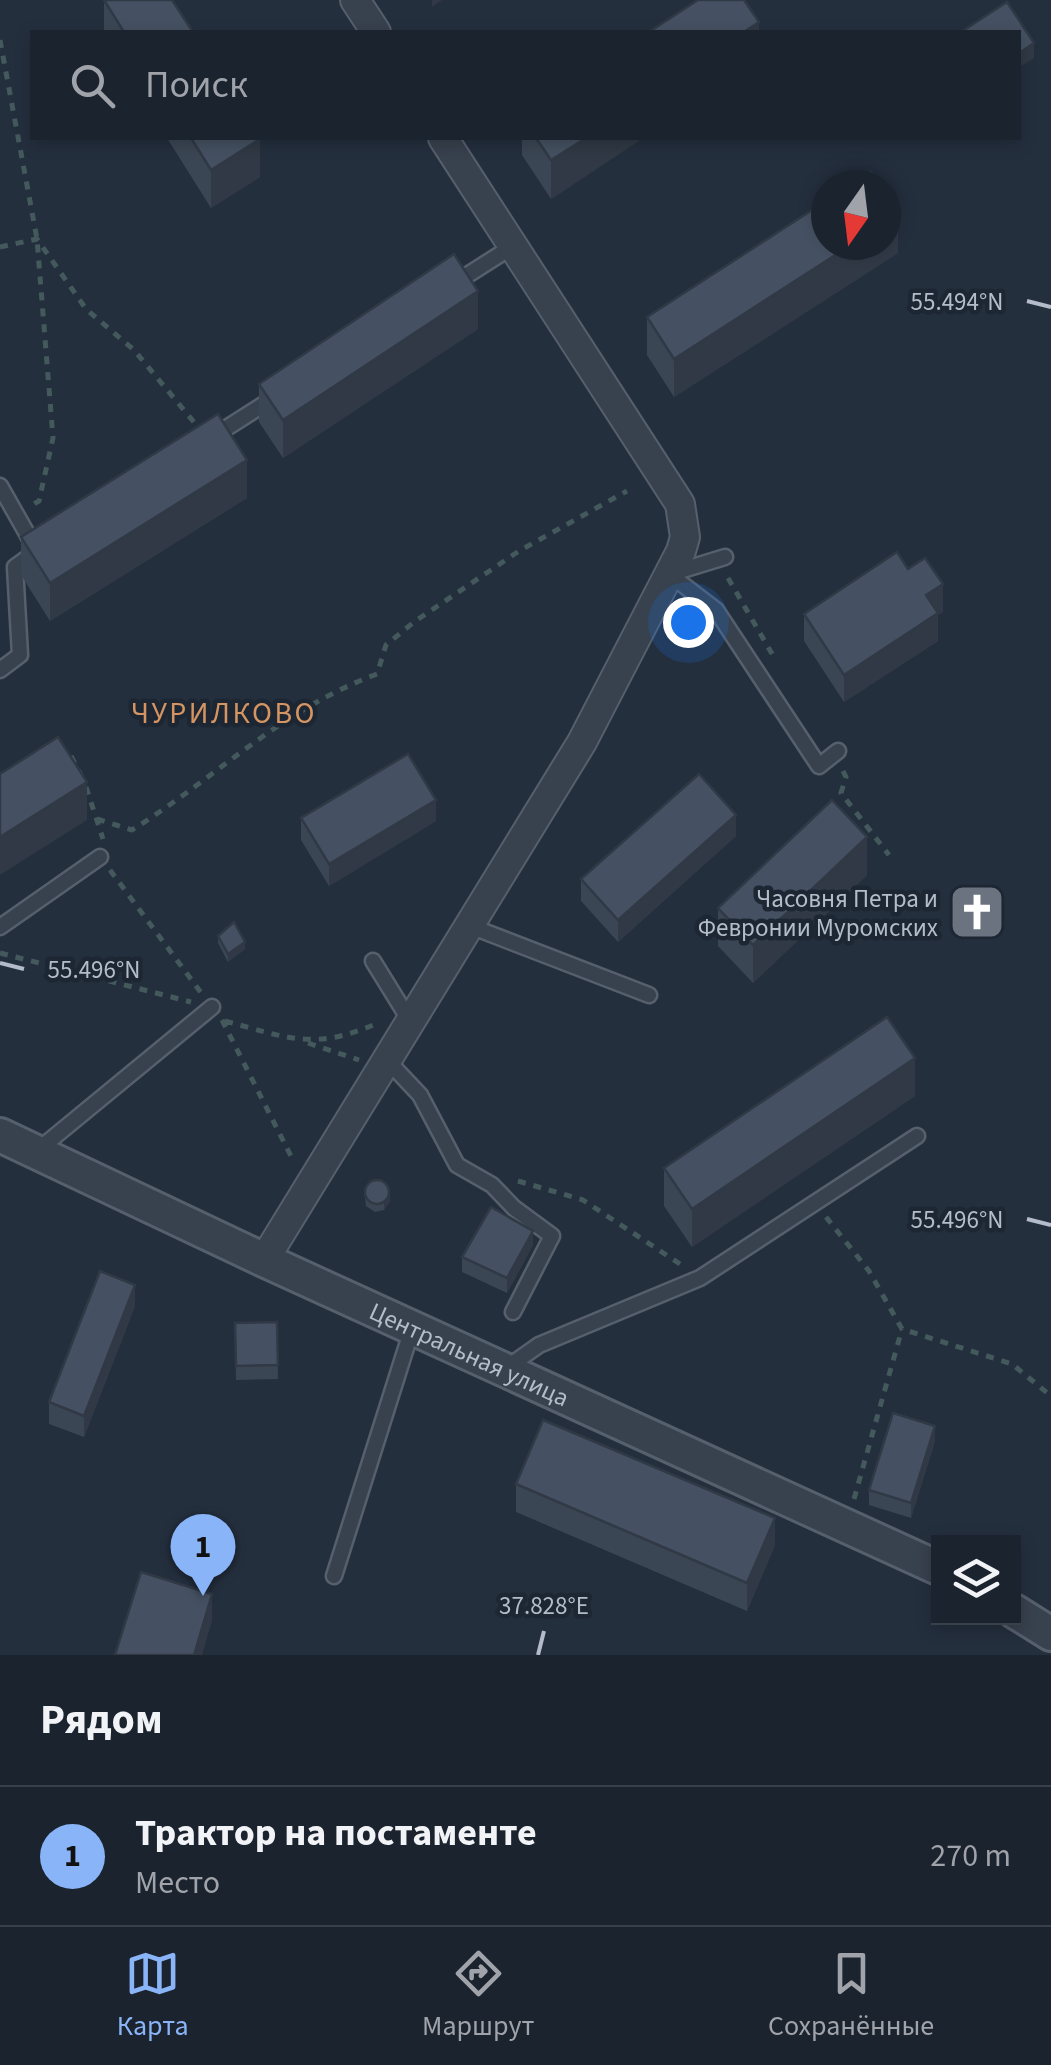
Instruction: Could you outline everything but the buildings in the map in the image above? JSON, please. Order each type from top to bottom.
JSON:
[{"type":"street","points":[[354,0],[375,30]]},
{"type":"street","points":[[264,1260],[379,1062],[470,926],[582,742],[669,574],[684,537],[680,504],[444,140]]},
{"type":"street","name":"Центральная улица","points":[[0,1135],[931,1565]]},
{"type":"street","points":[[1021,1615],[1051,1634]]},
{"type":"lane","points":[[449,287],[513,246]]},
{"type":"lane","points":[[193,450],[289,388]]},
{"type":"lane","points":[[0,486],[36,551]]},
{"type":"lane","points":[[0,670],[20,655],[15,567],[52,541]]},
{"type":"lane","points":[[669,574],[725,557]]},
{"type":"lane","points":[[669,574],[716,610],[819,766],[838,751]]},
{"type":"lane","points":[[0,927],[100,856]]},
{"type":"lane","points":[[470,926],[649,995]]},
{"type":"lane","points":[[373,961],[407,1017]]},
{"type":"lane","points":[[36,1152],[217,1013]]},
{"type":"lane","points":[[379,1062],[420,1095],[457,1164],[492,1185],[514,1208],[552,1236],[514,1312]]},
{"type":"lane","points":[[504,1369],[539,1345],[700,1278],[917,1136]]},
{"type":"lane","points":[[334,1576],[413,1328]]},
{"type":"path","points":[[0,40],[37,238],[53,438],[39,501],[15,512]]},
{"type":"path","points":[[0,246],[37,238]]},
{"type":"path","points":[[37,238],[86,309],[134,350],[209,439]]},
{"type":"path","points":[[97,818],[132,830],[292,714],[338,689],[377,674],[386,644],[471,581],[627,491]]},
{"type":"path","points":[[71,756],[80,769],[105,843],[100,856],[217,1013],[302,1178]]},
{"type":"path","points":[[0,953],[379,1062]]},
{"type":"path","points":[[304,1042],[345,1038],[407,1017]]},
{"type":"path","points":[[511,1179],[583,1200],[687,1268],[670,1276]]},
{"type":"path","points":[[815,1203],[869,1271],[902,1329],[1012,1364],[1051,1396]]},
{"type":"path","points":[[847,1526],[902,1329]]},
{"type":"place","name":"Часовня Петра и Февронии Муромских","points":[[977,912]]},
{"type":"place","name":"Трактор на постаменте","points":[[203,1596]]},
{"type":"district","name":"ЧУРИЛКОВО","points":[[224,713]]}]
